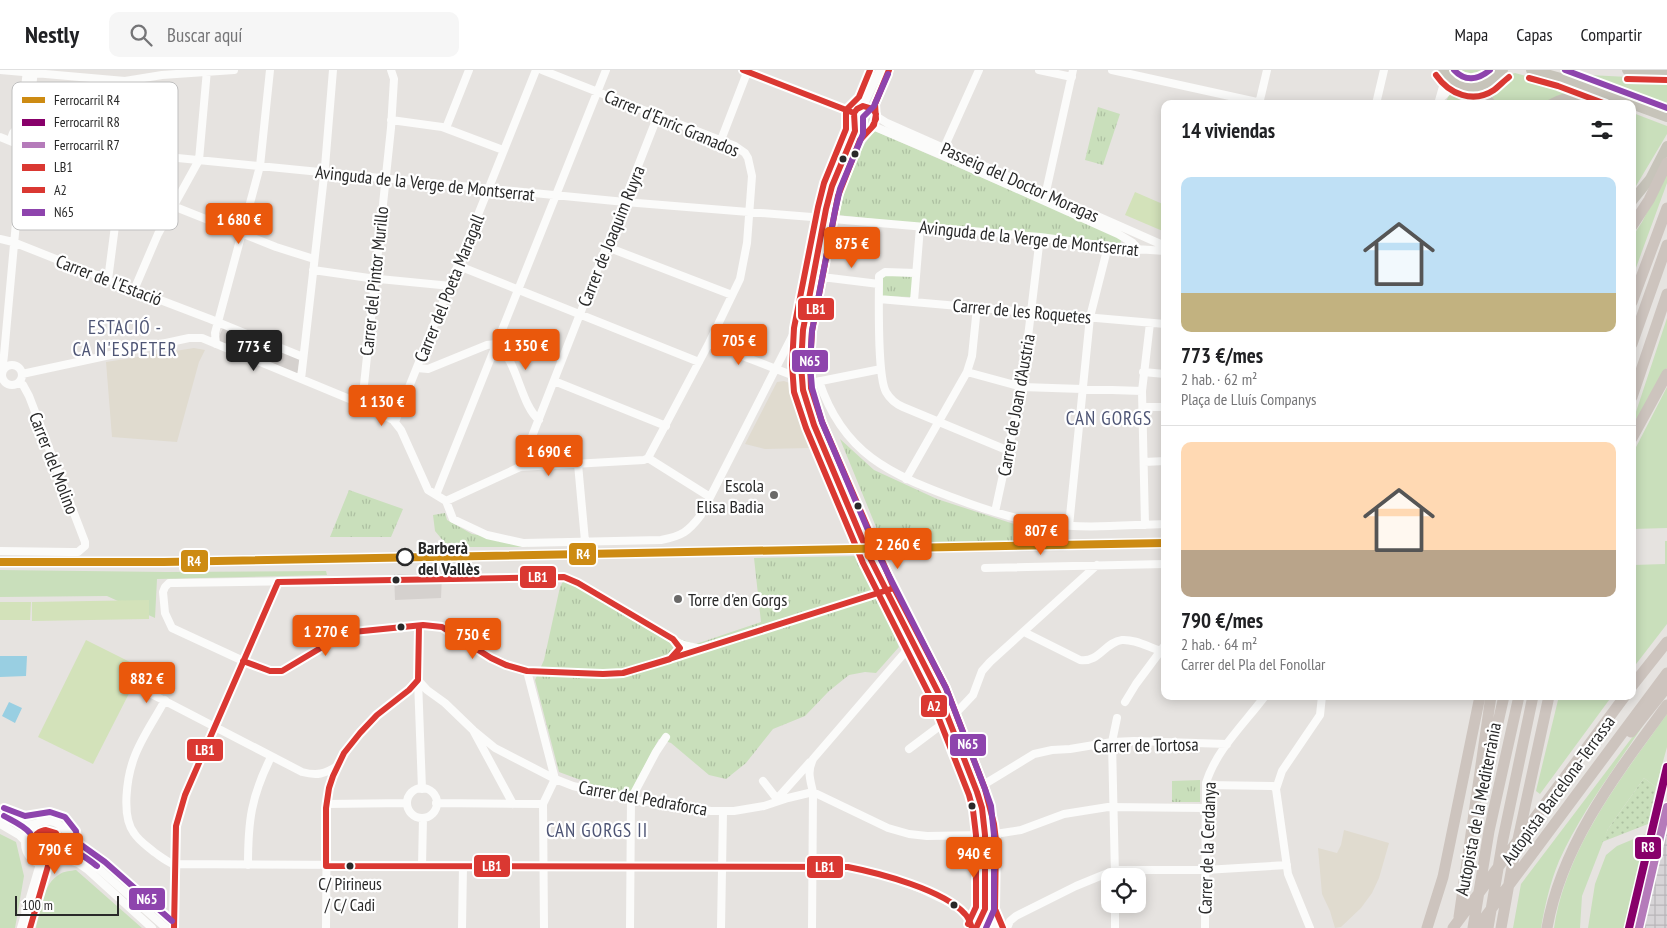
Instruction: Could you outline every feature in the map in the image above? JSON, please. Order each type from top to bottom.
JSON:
[{"type":"highway","points":[[1636,220],[1649,200],[1667,162]]},
{"type":"highway","points":[[1636,291],[1667,208]]},
{"type":"highway","points":[[1636,333],[1667,245]]},
{"type":"highway","points":[[1636,289],[1667,268]]},
{"type":"highway","points":[[1636,385],[1667,294]]},
{"type":"highway","points":[[1636,431],[1667,374]]},
{"type":"highway","points":[[1636,681],[1667,642]]},
{"type":"highway","name":"Autopista Barcelona-Terrassa","points":[[1478,928],[1667,673]]},
{"type":"highway","points":[[1537,848],[1563,820],[1667,687]]},
{"type":"highway","points":[[1427,928],[1443,877],[1479,700]]},
{"type":"highway","points":[[1465,884],[1490,700]]},
{"type":"highway","points":[[1457,928],[1503,700]]},
{"type":"highway","name":"Autopista de la Mediterrània","points":[[1473,928],[1489,831],[1518,700]]},
{"type":"highway","name":"Autopista de la Mediterrània","points":[[1488,928],[1503,838],[1532,700]]},
{"type":"highway","points":[[1505,928],[1548,700]]},
{"type":"highway","name":"Autopista Barcelona-Terrassa","points":[[1453,928],[1527,818],[1622,700]]},
{"type":"highway","points":[[1547,928],[1555,892],[1577,841],[1615,778],[1667,705]]},
{"type":"highway","points":[[1501,928],[1527,818]]},
{"type":"main road","points":[[1443,70],[1452,81],[1479,91],[1487,100]]},
{"type":"main road","points":[[1531,70],[1561,78],[1624,100]]},
{"type":"main road","points":[[1627,70],[1667,71]]},
{"type":"main road","points":[[1467,87],[1485,84],[1499,72]]},
{"type":"main road","points":[[1560,100],[1584,96],[1615,100]]},
{"type":"main road","points":[[1636,104],[1667,117]]},
{"type":"main road","points":[[1636,196],[1650,179],[1667,146]]},
{"type":"street","points":[[0,70],[109,80],[135,80],[162,75],[234,70]]},
{"type":"street","points":[[216,344],[215,333],[260,166],[270,70]]},
{"type":"street","points":[[301,379],[324,173],[333,70]]},
{"type":"street","name":"Carrer del Pintor Murillo","points":[[362,404],[384,179],[387,170],[394,79],[391,70]]},
{"type":"street","points":[[446,128],[469,70]]},
{"type":"street","name":"Carrer del Poeta Maragall","points":[[394,422],[451,286],[536,70]]},
{"type":"street","name":"Carrer d'Enric Granados","points":[[542,70],[735,146],[745,153],[748,158],[752,176],[750,213]]},
{"type":"street","points":[[436,495],[606,70]]},
{"type":"street","points":[[863,106],[880,70]]},
{"type":"street","points":[[889,70],[875,104],[876,122],[860,140],[829,219],[808,307],[801,354],[810,381],[854,442],[880,465],[906,479],[1020,520],[1069,526],[1161,524]]},
{"type":"street","points":[[943,151],[979,70]]},
{"type":"street","points":[[1039,70],[1073,73],[1045,196]]},
{"type":"street","points":[[1112,70],[1247,100]]},
{"type":"street","points":[[1262,100],[1267,70]]},
{"type":"street","points":[[1377,100],[1384,70]]},
{"type":"street","points":[[1440,100],[1444,84],[1443,70]]},
{"type":"street","points":[[178,197],[199,160],[207,71]]},
{"type":"street","points":[[722,140],[746,71],[854,113]]},
{"type":"street","points":[[1441,100],[1450,89],[1467,87]]},
{"type":"street","points":[[876,114],[871,108],[863,106],[856,109],[854,113],[855,131],[832,186],[822,277],[812,331],[810,381],[803,390],[811,418],[913,643],[938,692],[977,792],[982,808],[985,835],[985,912],[975,928]]},
{"type":"street","name":"Passeig del Doctor Moragas","points":[[876,114],[883,121],[943,151],[1161,244]]},
{"type":"street","name":"Carrer de Joaquim Ruyra","points":[[520,467],[658,115]]},
{"type":"street","points":[[391,120],[446,128],[503,150]]},
{"type":"street","points":[[854,122],[860,129],[871,128]]},
{"type":"street","name":"Passeig del Doctor Moragas","points":[[871,128],[943,151]]},
{"type":"street","name":"Avinguda de la Verge de Montserrat","points":[[178,158],[625,202],[1040,237],[1161,252]]},
{"type":"street","name":"Passeig del Doctor Moragas","points":[[1045,196],[1123,237],[1133,243],[1138,250]]},
{"type":"street","points":[[178,208],[287,252],[314,259]]},
{"type":"street","points":[[446,501],[520,467],[644,460],[648,458],[700,362],[740,279],[750,213]]},
{"type":"street","points":[[914,301],[920,227]]},
{"type":"street","points":[[15,230],[4,307],[4,355],[1,374],[8,384],[12,385],[20,378],[189,338],[202,338],[362,404],[394,422],[401,430],[428,490],[446,501],[453,519],[487,535],[523,543],[661,540],[678,537],[691,528],[702,515],[808,307]]},
{"type":"street","points":[[108,280],[114,230]]},
{"type":"street","points":[[134,290],[160,230]]},
{"type":"street","name":"Carrer de Joan d'Austria","points":[[995,512],[1022,387],[1040,237]]},
{"type":"street","points":[[1121,248],[1126,242],[1123,237]]},
{"type":"street","name":"Carrer de l'Estació","points":[[0,239],[14,242],[303,357]]},
{"type":"street","points":[[1069,526],[1090,317],[1108,246]]},
{"type":"street","points":[[607,247],[732,295]]},
{"type":"street","points":[[459,266],[700,362]]},
{"type":"street","points":[[313,270],[374,279],[451,286]]},
{"type":"street","points":[[916,273],[885,272],[879,276],[881,369],[885,391],[896,404],[1009,451]]},
{"type":"street","points":[[822,277],[879,284]]},
{"type":"street","name":"Carrer de les Roquetes","points":[[879,299],[1161,323]]},
{"type":"street","points":[[906,479],[937,421],[967,372],[972,356],[978,307]]},
{"type":"street","points":[[1145,525],[1142,390],[1150,322]]},
{"type":"street","points":[[709,343],[810,381],[881,369]]},
{"type":"street","points":[[417,368],[428,369],[487,345],[496,344],[506,353],[531,411],[538,420]]},
{"type":"street","points":[[4,355],[5,358],[18,367],[20,378]]},
{"type":"street","points":[[1,374],[5,367],[12,364]]},
{"type":"street","points":[[967,372],[1022,387],[1142,390]]},
{"type":"street","points":[[1143,372],[1161,374]]},
{"type":"street","name":"Carrer del Molino","points":[[0,552],[78,552],[85,546],[20,378]]},
{"type":"street","points":[[554,381],[666,426]]},
{"type":"street","points":[[1142,407],[1161,407]]},
{"type":"street","points":[[648,458],[710,497]]},
{"type":"street","points":[[1144,462],[1161,461]]},
{"type":"street","points":[[578,464],[586,541]]},
{"type":"street","points":[[985,568],[1161,564]]},
{"type":"street","points":[[956,713],[972,694],[985,666],[1097,565]]},
{"type":"street","points":[[701,649],[684,645],[570,578],[564,577],[169,583],[163,592],[165,613],[172,628],[243,661],[270,671],[282,671],[334,640],[353,632],[423,625],[442,627],[491,658],[527,671],[603,674],[623,673],[670,659],[890,589]]},
{"type":"street","points":[[174,928],[176,826],[179,814],[190,779],[278,582]]},
{"type":"street","points":[[890,589],[943,682],[982,782],[990,806],[995,834],[995,909],[1004,928]]},
{"type":"street","points":[[419,626],[418,680],[422,789]]},
{"type":"street","points":[[1024,632],[1080,660],[1086,661],[1097,657],[1115,642],[1122,640],[1161,648]]},
{"type":"street","points":[[670,659],[680,648],[673,639]]},
{"type":"street","points":[[767,805],[777,799],[913,643]]},
{"type":"street","points":[[1125,702],[1136,684],[1161,652]]},
{"type":"street","points":[[527,671],[555,779],[543,804],[544,928]]},
{"type":"street","points":[[418,680],[473,730],[513,804]]},
{"type":"street","points":[[326,928],[326,804],[337,766],[349,747],[377,715],[407,693],[418,680]]},
{"type":"street","points":[[138,687],[302,772],[312,775],[322,774],[337,766]]},
{"type":"street","points":[[165,700],[134,756],[127,790],[126,808],[128,823],[133,833],[166,862],[176,865],[847,867],[890,877],[921,889],[962,910],[975,928]]},
{"type":"street","name":"Carrer de la Cerdanya","points":[[1205,928],[1206,785],[1212,766],[1262,700]]},
{"type":"street","points":[[1310,928],[1287,865],[1276,789],[1282,771],[1320,715],[1322,700]]},
{"type":"street","points":[[1115,868],[1112,742],[1117,718]]},
{"type":"street","points":[[909,748],[949,719]]},
{"type":"street","name":"Carrer del Pedraforca","points":[[473,730],[496,748],[555,779],[573,786],[631,799],[710,811],[734,811],[767,805]]},
{"type":"street","points":[[630,928],[631,799],[666,737]]},
{"type":"street","name":"Carrer de Tortosa","points":[[982,782],[988,782],[1034,754],[1052,750],[1134,741],[1227,744]]},
{"type":"street","points":[[248,866],[250,814],[254,795],[270,757]]},
{"type":"street","points":[[812,928],[814,792],[808,774],[813,759]]},
{"type":"street","points":[[763,781],[777,799]]},
{"type":"street","points":[[1206,785],[1272,786],[1276,789]]},
{"type":"street","points":[[422,789],[431,791],[435,796],[436,804],[430,816],[422,818],[411,814],[408,803],[412,793],[422,789]]},
{"type":"street","points":[[767,805],[814,792],[888,828],[909,834],[927,836],[985,835]]},
{"type":"street","points":[[326,804],[408,803]]},
{"type":"street","points":[[436,804],[543,804]]},
{"type":"street","points":[[995,834],[1021,830],[1064,814],[1113,807],[1205,808]]},
{"type":"street","points":[[722,928],[723,812]]},
{"type":"street","points":[[0,816],[25,825],[50,821],[61,825],[68,835],[69,846],[63,858],[53,864],[40,864],[30,856],[27,852],[25,841],[28,831],[35,824]]},
{"type":"street","points":[[422,818],[422,866]]},
{"type":"street","points":[[0,824],[19,835],[25,841]]},
{"type":"street","points":[[69,846],[166,928]]},
{"type":"street","points":[[63,858],[78,863],[88,870],[152,928]]},
{"type":"street","points":[[21,928],[40,864]]},
{"type":"street","points":[[1146,872],[1287,865]]},
{"type":"street","points":[[462,928],[463,866]]},
{"type":"street","points":[[1004,928],[1016,916],[1076,886],[1101,878]]},
{"type":"street","points":[[1115,913],[1116,928]]},
{"type":"street","points":[[975,928],[986,924],[1004,928]]},
{"type":"shaded area","points":[[223,328],[300,359],[297,374],[217,341]]},
{"type":"shaded area","points":[[194,348],[205,350],[199,362],[177,442],[112,437],[106,362]]},
{"type":"shaded area","points":[[784,381],[792,384],[809,448],[765,449],[745,444],[777,382]]},
{"type":"shaded area","points":[[394,574],[442,575],[441,598],[395,600]]},
{"type":"shaded area","points":[[1667,821],[1667,928],[1642,928],[1664,834]]},
{"type":"shaded area","points":[[1344,830],[1389,843],[1379,878],[1372,893],[1361,908],[1341,927],[1335,928],[1322,894],[1318,848],[1337,853]]},
{"type":"green space","points":[[1452,70],[1491,70],[1482,77],[1472,80],[1461,77]]},
{"type":"green space","points":[[1562,70],[1589,75],[1667,79],[1667,110],[1588,80],[1561,72]]},
{"type":"green space","points":[[1515,73],[1579,90],[1579,92],[1556,100],[1494,100],[1491,89],[1504,77]]},
{"type":"green space","points":[[1461,93],[1473,100],[1447,100],[1449,95]]},
{"type":"green space","points":[[1098,107],[1120,114],[1103,165],[1085,160]]},
{"type":"green space","points":[[1636,114],[1667,126],[1667,134],[1636,186]]},
{"type":"green space","points":[[875,131],[1121,238],[1121,243],[1115,245],[838,215],[847,182],[857,159],[862,148]]},
{"type":"green space","points":[[1667,173],[1667,183],[1636,268],[1636,231]]},
{"type":"green space","points":[[1135,192],[1161,203],[1161,230],[1125,215]]},
{"type":"green space","points":[[887,275],[913,277],[911,297],[882,296],[883,277]]},
{"type":"green space","points":[[1667,318],[1667,368],[1636,421],[1636,412]]},
{"type":"green space","points":[[1667,387],[1667,528],[1636,529],[1636,447]]},
{"type":"green space","points":[[840,439],[874,470],[937,499],[1014,524],[1034,541],[883,544]]},
{"type":"green space","points":[[349,490],[403,509],[391,537],[330,537]]},
{"type":"green space","points":[[445,513],[447,520],[472,534],[528,544],[528,547],[453,547],[452,543],[445,543],[435,531],[433,515]]},
{"type":"green space","points":[[1665,541],[1667,541],[1667,624],[1636,664],[1636,565],[1665,564]]},
{"type":"green space","points":[[859,556],[899,647],[876,673],[865,672],[849,675],[829,691],[805,716],[773,729],[746,763],[726,779],[709,775],[671,743],[659,739],[631,791],[613,792],[559,772],[535,680],[544,660],[560,587],[567,574],[676,638],[696,644],[761,622],[754,558]]},
{"type":"green space","points":[[0,570],[326,571],[327,575],[157,579],[155,618],[107,596],[0,597]]},
{"type":"green space","points":[[149,600],[149,619],[32,621],[32,602]]},
{"type":"green space","points":[[0,602],[31,602],[30,620],[0,620]]},
{"type":"green space","points":[[86,640],[142,668],[93,764],[38,737]]},
{"type":"green space","points":[[1558,700],[1609,700],[1540,794],[1536,791]]},
{"type":"green space","points":[[1667,714],[1667,747],[1656,787],[1644,778],[1608,829],[1582,896],[1580,928],[1554,928],[1560,898],[1583,842],[1614,789]]},
{"type":"green space","points":[[1643,723],[1577,825],[1559,861],[1546,902],[1541,928],[1513,928],[1521,884]]},
{"type":"green space","points":[[1644,778],[1656,787],[1648,824],[1602,842],[1608,829]]},
{"type":"green space","points":[[1200,780],[1200,802],[1172,802],[1172,781]]},
{"type":"green space","points":[[1648,833],[1624,928],[1588,928],[1595,884],[1606,855],[1617,846]]},
{"type":"green space","points":[[0,834],[16,842],[24,876],[15,928],[0,928]]},
{"type":"green space","points":[[76,870],[142,928],[36,928],[43,898],[54,878],[62,873]]},
{"type":"water","points":[[0,656],[27,656],[26,676],[0,677]]},
{"type":"water","points":[[9,702],[22,708],[15,723],[2,716]]},
{"type":"rail line","name":"R4","points":[[0,562],[164,562],[1161,543]]},
{"type":"rail line","name":"R8","points":[[1629,928],[1667,767]]},
{"type":"rail line","name":"R7","points":[[1639,928],[1667,807]]},
{"type":"transit line","name":"LB1","points":[[743,70],[854,113]]},
{"type":"transit line","name":"A2","points":[[870,70],[859,97],[846,110],[846,129],[824,183],[818,207],[794,328],[792,365],[794,392],[806,428],[863,563],[930,696],[969,795],[976,835],[976,907],[968,924]]},
{"type":"transit line","name":"LB1","points":[[872,127],[876,119],[875,104],[889,70]]},
{"type":"transit line","name":"N65","points":[[1454,70],[1467,78],[1476,78],[1490,70]]},
{"type":"transit line","name":"N65","points":[[1565,70],[1667,108]]},
{"type":"transit line","name":"N65","points":[[888,74],[874,106],[863,117],[863,134],[840,189],[812,331],[810,365],[812,388],[822,422],[879,556],[946,688],[991,806],[994,835],[994,910],[986,928]]},
{"type":"transit line","name":"A2","points":[[1436,75],[1441,82],[1455,92],[1470,96],[1486,94],[1494,90],[1509,77]]},
{"type":"transit line","name":"A2","points":[[1529,78],[1558,86],[1595,100]]},
{"type":"transit line","name":"A2","points":[[1627,79],[1667,80]]},
{"type":"transit line","name":"LB1","points":[[976,928],[985,909],[985,835],[982,808],[977,792],[938,692],[871,560],[814,425],[803,390],[801,365],[803,330],[826,209],[832,186],[855,131],[854,113],[863,106],[873,109],[876,114],[874,125],[860,140],[838,196],[812,331],[811,388],[822,422],[894,588],[946,688],[985,789],[996,840],[995,909],[1003,928]]},
{"type":"transit line","name":"LB1","points":[[243,661],[270,671],[282,671],[334,640],[353,632],[423,625],[442,627],[491,658],[527,671],[623,673],[670,659],[680,648],[673,639],[578,583],[564,577],[278,582]]},
{"type":"transit line","name":"LB1","points":[[174,928],[176,826],[185,795],[278,582]]},
{"type":"transit line","name":"LB1","points":[[663,661],[894,588]]},
{"type":"transit line","name":"LB1","points":[[326,866],[326,808],[333,776],[344,753],[360,733],[377,715],[409,690],[418,680],[419,626]]},
{"type":"transit line","name":"N65","points":[[4,808],[25,816],[50,812],[65,817],[76,831],[77,842],[105,862],[172,921]]},
{"type":"transit line","name":"N65","points":[[4,816],[21,825],[30,833],[35,847],[40,854],[46,855],[67,849],[81,854],[97,866]]},
{"type":"transit line","name":"A2","points":[[46,830],[56,833],[62,849],[48,855],[39,852],[34,843],[35,836],[39,832],[46,830]]},
{"type":"transit line","name":"A2","points":[[30,928],[48,866]]},
{"type":"transit line","name":"LB1","points":[[326,866],[848,867],[893,878],[942,897],[965,914],[972,928]]},
{"type":"place","name":"Escola Elisa Badia","points":[[774,495]]},
{"type":"place","name":"Barberà del Vallès","points":[[405,557]]},
{"type":"place","name":"Torre d'en Gorgs","points":[[678,599]]},
{"type":"place","name":"C/ Pirineus / C/ Cadi","points":[[350,866]]},
{"type":"district","name":"ESTACIÓ - CA N'ESPETER","points":[[125,338]]},
{"type":"district","name":"CAN GORGS","points":[[1109,418]]},
{"type":"district","name":"CAN GORGS II","points":[[597,830]]}]
